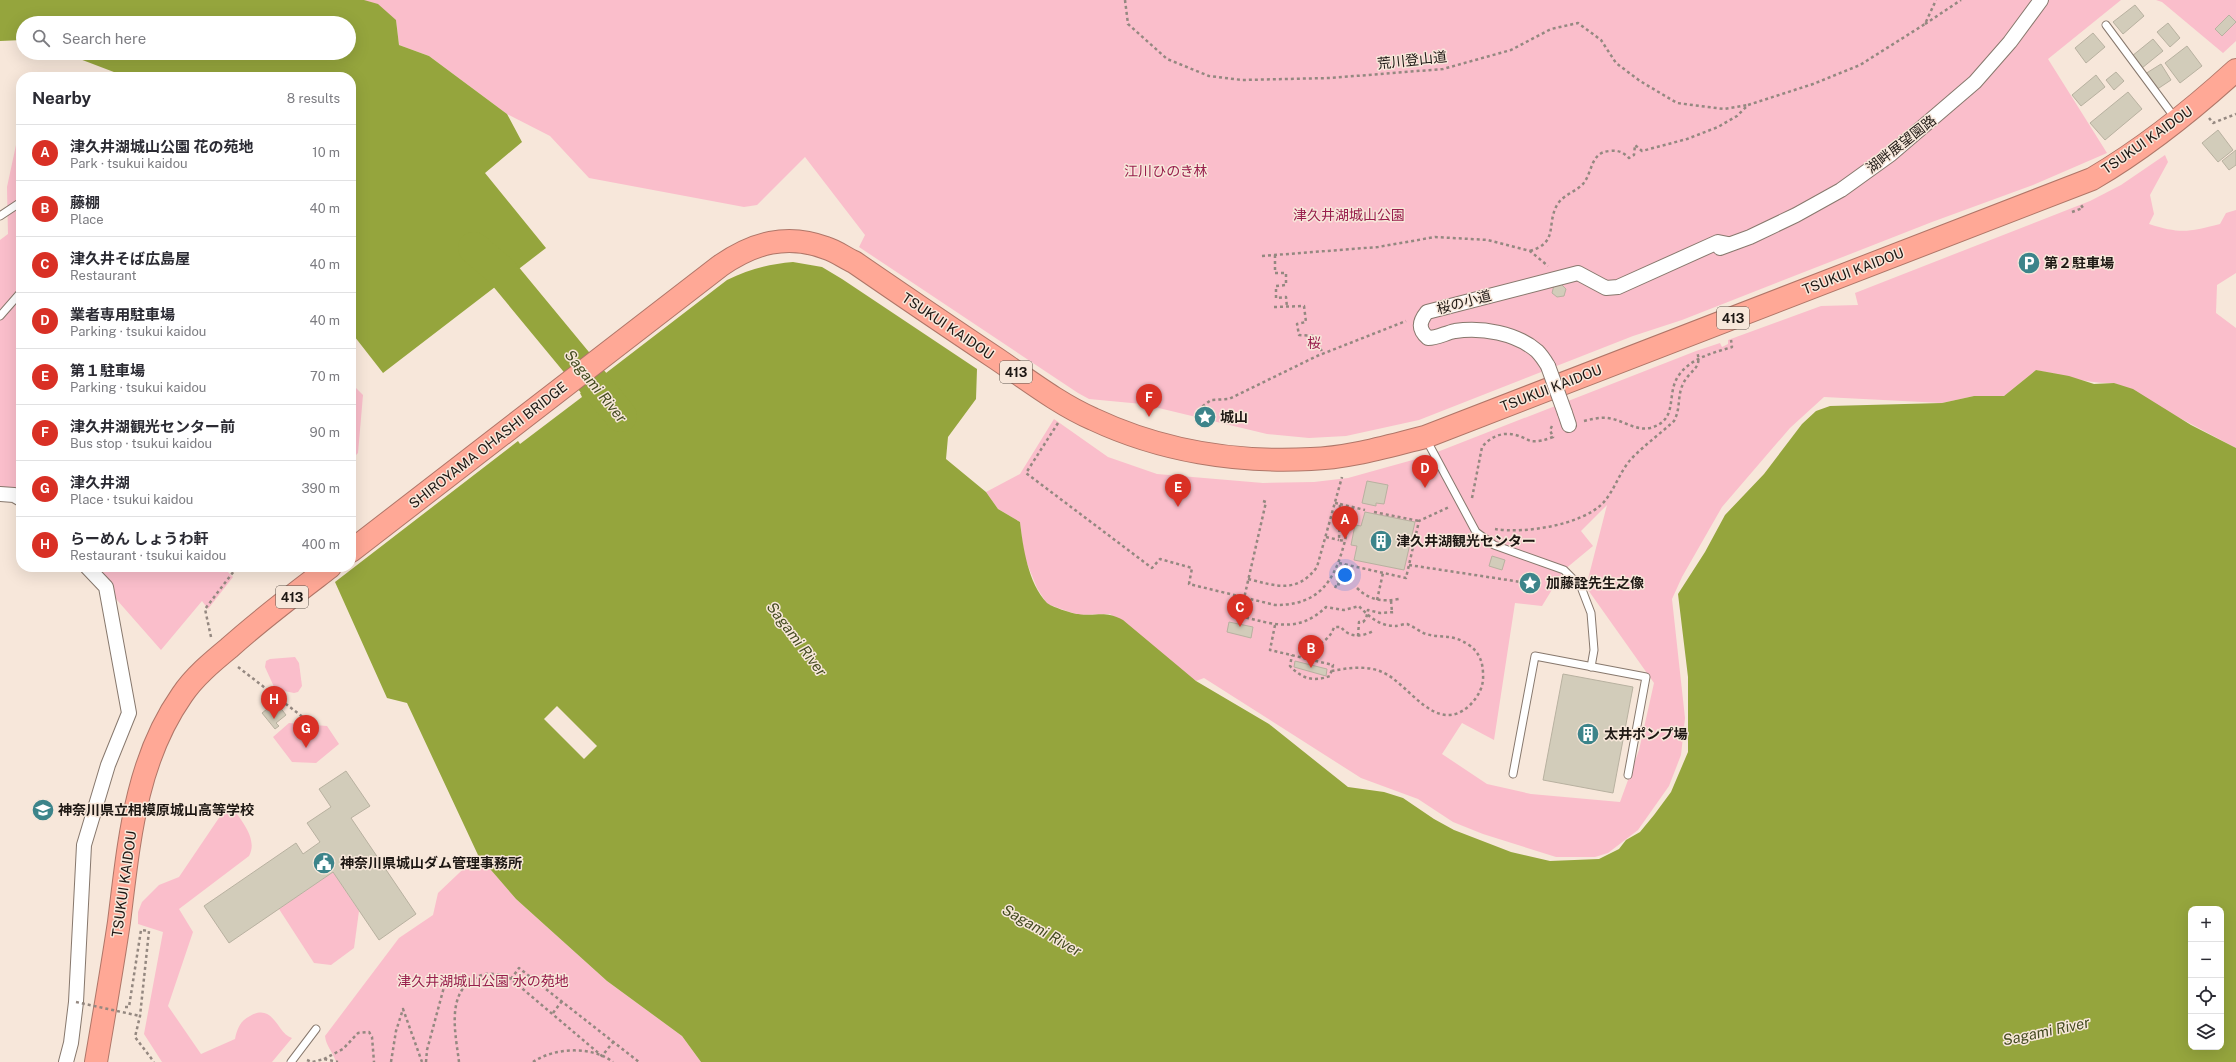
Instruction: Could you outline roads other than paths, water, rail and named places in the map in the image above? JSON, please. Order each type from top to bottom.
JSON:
[{"type":"highway","name":"TSUKUI KAIDOU","points":[[854,262],[1065,404],[1093,420],[1147,439],[1192,452],[1265,460],[1313,459],[1363,452],[1425,437],[2092,179],[2120,163],[2177,122],[2236,70]]},
{"type":"highway","name":"SHIROYAMA OHASHI BRIDGE","points":[[356,547],[736,255],[752,247],[770,242],[790,241],[810,243],[827,248],[854,262]]},
{"type":"highway","name":"TSUKUI KAIDOU","points":[[96,1062],[114,956],[133,815],[148,760],[160,730],[182,694],[211,662],[217,646],[254,626],[324,572]]},
{"type":"street","name":"湖畔展望園路","points":[[1606,288],[1618,287],[1630,283],[1671,262],[1718,242],[1728,244],[1750,237],[1796,215],[1841,190],[1891,154],[1975,82],[2010,42],[2041,0]]},
{"type":"street","name":"桜の小道","points":[[1567,419],[1548,366],[1538,352],[1522,340],[1502,334],[1477,330],[1454,331],[1436,338],[1428,338],[1420,327],[1421,319],[1427,312],[1578,273],[1606,288]]},
{"type":"street","points":[[0,494],[16,496]]},
{"type":"street","points":[[66,1062],[72,1043],[76,1002],[84,844],[108,766],[129,713],[106,587],[92,572]]},
{"type":"lane","points":[[2106,25],[2177,122]]},
{"type":"lane","points":[[0,216],[16,205]]},
{"type":"lane","points":[[0,316],[16,298]]},
{"type":"lane","points":[[1425,437],[1476,532],[1485,540],[1564,570],[1580,587],[1591,614],[1594,650],[1591,667]]},
{"type":"lane","points":[[1513,774],[1535,656],[1646,677],[1628,775]]},
{"type":"lane","points":[[291,1062],[316,1029]]},
{"type":"water","points":[[0,0],[364,0],[378,4],[396,20],[399,45],[429,56],[507,114],[522,142],[485,173],[546,248],[383,373],[356,338],[356,72],[114,72],[82,60],[356,60],[356,16],[16,16],[16,40],[0,41]]},
{"type":"water","points":[[793,262],[822,267],[977,369],[976,399],[948,437],[946,459],[986,492],[998,509],[1020,522],[1025,553],[1031,575],[1035,585],[1047,603],[1075,614],[1105,614],[1123,620],[1196,681],[1269,724],[1348,787],[1384,792],[1403,798],[1434,819],[1454,830],[1511,852],[1550,861],[1599,859],[1619,849],[1626,840],[1640,832],[1671,792],[1688,752],[1688,677],[1678,594],[1705,552],[1725,515],[1764,474],[1802,424],[1816,411],[1830,406],[1942,403],[1974,396],[2004,396],[2036,370],[2069,376],[2094,384],[2114,383],[2133,389],[2191,425],[2236,448],[2236,1062],[701,1062],[682,1036],[607,981],[516,899],[478,855],[407,703],[387,698],[335,582],[348,572],[356,572],[356,566],[518,441],[520,444],[582,397],[580,393],[727,280],[751,270]]},
{"type":"waterway","name":"Sagami River","points":[[474,248],[502,272],[621,416]]},
{"type":"place","name":"第２駐車場","points":[[2029,263]]},
{"type":"place","name":"津久井湖観光センター前","points":[[1149,417]]},
{"type":"place","name":"城山","points":[[1205,417]]},
{"type":"place","name":"業者専用駐車場","points":[[1425,488]]},
{"type":"place","name":"第１駐車場","points":[[1178,507]]},
{"type":"place","name":"津久井湖城山公園 花の苑地","points":[[1345,539]]},
{"type":"place","name":"津久井湖観光センター","points":[[1381,541]]},
{"type":"place","name":"加藤詮先生之像","points":[[1530,583]]},
{"type":"place","name":"津久井そば広島屋","points":[[1240,627]]},
{"type":"place","name":"藤棚","points":[[1311,668]]},
{"type":"place","name":"らーめん しょうわ軒","points":[[274,719]]},
{"type":"place","name":"太井ポンプ場","points":[[1588,734]]},
{"type":"place","name":"津久井湖","points":[[306,748]]},
{"type":"place","name":"神奈川県立相模原城山高等学校","points":[[43,810]]},
{"type":"place","name":"神奈川県城山ダム管理事務所","points":[[324,863]]},
{"type":"park label","name":"江川ひのき林","points":[[1166,171]]},
{"type":"park label","name":"津久井湖城山公園","points":[[1349,215]]},
{"type":"park label","name":"桜","points":[[1314,343]]},
{"type":"park label","name":"津久井湖城山公園 水の苑地","points":[[483,981]]}]
